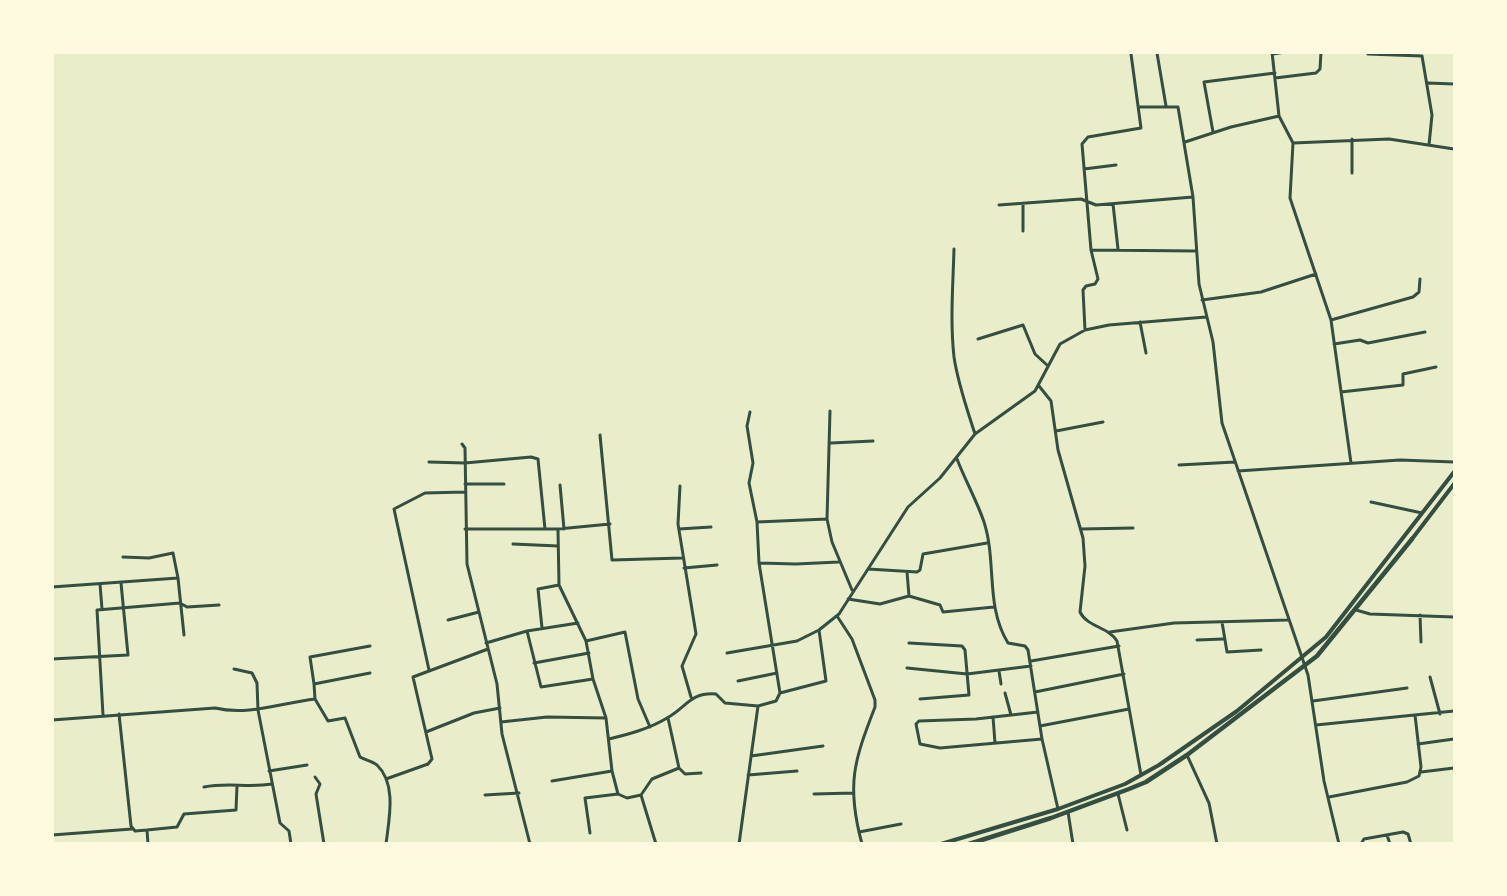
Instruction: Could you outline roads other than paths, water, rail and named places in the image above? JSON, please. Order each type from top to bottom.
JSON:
[{"type":"main road","points":[[941,843],[1058,809],[1141,776],[1237,711],[1326,637],[1455,472]]},
{"type":"main road","points":[[969,843],[1118,794],[1146,782],[1187,755],[1317,656],[1455,484]]},
{"type":"street","points":[[1286,52],[1272,53],[1279,116],[1293,142],[1290,198],[1331,320],[1351,463]]},
{"type":"street","points":[[1275,78],[1316,74],[1320,69],[1321,52]]},
{"type":"street","points":[[1156,53],[1166,106]]},
{"type":"street","points":[[1368,54],[1400,53],[1422,56],[1432,115],[1429,146]]},
{"type":"street","points":[[1085,330],[1083,290],[1086,286],[1095,284],[1098,279],[1091,250],[1086,201],[1084,140],[1139,129],[1142,125],[1131,54]]},
{"type":"street","points":[[1213,132],[1204,82],[1275,73]]},
{"type":"street","points":[[1428,83],[1455,84]]},
{"type":"street","points":[[1139,107],[1178,107],[1193,197],[1202,300],[1213,342],[1222,423],[1305,666],[1339,843]]},
{"type":"street","points":[[1185,141],[1279,116]]},
{"type":"street","points":[[1352,139],[1352,173]]},
{"type":"street","points":[[1293,142],[1389,139],[1455,149]]},
{"type":"street","points":[[1084,169],[1116,165]]},
{"type":"street","points":[[999,205],[1086,201],[1091,205],[1193,197]]},
{"type":"street","points":[[1023,203],[1023,231]]},
{"type":"street","points":[[1113,204],[1118,249]]},
{"type":"street","points":[[954,249],[951,324],[954,357],[958,380],[975,434]]},
{"type":"street","points":[[1091,250],[1196,251]]},
{"type":"street","points":[[1202,300],[1261,292],[1316,274]]},
{"type":"street","points":[[1331,320],[1413,297],[1419,292],[1420,279]]},
{"type":"street","points":[[727,653],[797,640],[819,630],[837,616],[908,507],[957,459],[975,434],[1038,386],[1060,344],[1085,330],[1140,322],[1206,317]]},
{"type":"street","points":[[1140,322],[1146,353]]},
{"type":"street","points":[[978,339],[1023,326],[1035,354],[1048,366]]},
{"type":"street","points":[[1334,344],[1360,340],[1368,343],[1425,332]]},
{"type":"street","points":[[1341,392],[1402,385],[1403,374],[1436,367]]},
{"type":"street","points":[[1038,386],[1051,401],[1058,450],[1081,529],[1085,558],[1080,612],[1085,619],[1110,632],[1119,646],[1141,776]]},
{"type":"street","points":[[830,411],[831,443],[827,519],[830,537],[852,590]]},
{"type":"street","points":[[609,739],[650,727],[668,718],[691,698],[716,694],[725,703],[758,706],[776,701],[780,693],[759,563],[757,522],[749,483],[753,463],[747,426],[750,412]]},
{"type":"street","points":[[1056,431],[1103,422]]},
{"type":"street","points":[[600,435],[612,560],[682,558]]},
{"type":"street","points":[[831,443],[873,441]]},
{"type":"street","points":[[462,444],[465,448],[467,564],[497,684],[501,722],[530,843]]},
{"type":"street","points":[[429,462],[465,463],[531,457],[538,459],[545,529]]},
{"type":"street","points":[[957,459],[984,523],[994,614],[1008,643],[1026,646],[1031,661],[1042,739],[1058,809]]},
{"type":"street","points":[[1238,471],[1400,460],[1455,462]]},
{"type":"street","points":[[1179,465],[1235,462]]},
{"type":"street","points":[[465,484],[504,484]]},
{"type":"street","points":[[560,485],[564,529]]},
{"type":"street","points":[[680,486],[679,529],[682,558],[696,634],[682,666],[691,698]]},
{"type":"street","points":[[429,670],[394,509],[425,493],[465,492]]},
{"type":"street","points":[[1371,502],[1424,513]]},
{"type":"street","points":[[757,522],[827,519]]},
{"type":"street","points":[[465,529],[564,529],[610,524]]},
{"type":"street","points":[[679,529],[711,527]]},
{"type":"street","points":[[1081,529],[1133,528]]},
{"type":"street","points":[[558,529],[559,585],[586,641],[593,679],[606,718],[612,771],[618,794]]},
{"type":"street","points":[[868,569],[919,572],[923,554],[987,543]]},
{"type":"street","points":[[513,544],[558,546]]},
{"type":"street","points":[[123,557],[151,558],[171,553],[175,557],[184,635]]},
{"type":"street","points":[[759,563],[839,562]]},
{"type":"street","points":[[684,568],[717,565]]},
{"type":"street","points":[[907,572],[909,596]]},
{"type":"street","points":[[52,587],[178,579]]},
{"type":"street","points":[[52,659],[129,654],[121,583]]},
{"type":"street","points":[[100,584],[102,609]]},
{"type":"street","points":[[542,628],[538,589],[559,585]]},
{"type":"street","points":[[848,599],[880,604],[909,596],[940,604],[943,612],[994,607]]},
{"type":"street","points":[[103,715],[96,611],[180,603],[188,607],[219,605]]},
{"type":"street","points":[[1356,610],[1370,614],[1455,617]]},
{"type":"street","points":[[448,620],[479,612]]},
{"type":"street","points":[[1420,615],[1421,642]]},
{"type":"street","points":[[837,616],[852,639],[875,707],[858,751],[853,793],[862,843]]},
{"type":"street","points":[[1110,632],[1174,623],[1288,620]]},
{"type":"street","points":[[1222,622],[1223,639],[1227,652],[1261,650]]},
{"type":"street","points":[[486,643],[527,631],[579,623]]},
{"type":"street","points":[[780,693],[826,681],[819,630]]},
{"type":"street","points":[[527,631],[541,687],[593,679]]},
{"type":"street","points":[[586,641],[625,632],[638,699],[650,727]]},
{"type":"street","points":[[1197,640],[1223,639]]},
{"type":"street","points":[[909,643],[962,646],[965,650],[968,696],[920,699]]},
{"type":"street","points":[[370,646],[310,657],[315,699],[328,721],[343,717],[348,720],[360,757],[375,764],[386,779],[390,810],[386,843]]},
{"type":"street","points":[[1031,661],[1119,646]]},
{"type":"street","points":[[386,779],[430,763],[432,756],[412,679],[415,675],[488,649]]},
{"type":"street","points":[[534,663],[589,653]]},
{"type":"street","points":[[907,668],[967,674],[1032,666]]},
{"type":"street","points":[[234,669],[252,673],[257,683],[258,710],[280,823],[289,831],[291,843]]},
{"type":"street","points":[[999,670],[1001,684]]},
{"type":"street","points":[[738,681],[777,673]]},
{"type":"street","points":[[314,684],[370,674]]},
{"type":"street","points":[[1035,692],[1124,674]]},
{"type":"street","points":[[1430,677],[1440,714]]},
{"type":"street","points":[[1313,701],[1407,688]]},
{"type":"street","points":[[1005,693],[1011,715]]},
{"type":"street","points":[[52,720],[215,708],[230,712],[258,710],[315,699]]},
{"type":"street","points":[[739,843],[758,706]]},
{"type":"street","points":[[426,732],[474,713],[500,708]]},
{"type":"street","points":[[1040,726],[1130,709]]},
{"type":"street","points":[[1316,725],[1455,711]]},
{"type":"street","points":[[1038,712],[919,721],[916,724],[918,742],[921,745],[940,748],[1042,739]]},
{"type":"street","points":[[119,714],[132,829]]},
{"type":"street","points":[[1415,715],[1422,772]]},
{"type":"street","points":[[501,722],[547,717],[606,718]]},
{"type":"street","points":[[993,717],[995,744]]},
{"type":"street","points":[[668,718],[680,768],[685,774],[701,773]]},
{"type":"street","points":[[1418,744],[1455,739]]},
{"type":"street","points":[[751,756],[823,746]]},
{"type":"street","points":[[1187,755],[1209,803],[1217,843]]},
{"type":"street","points":[[269,771],[307,765]]},
{"type":"street","points":[[590,833],[585,798],[618,794],[627,798],[641,795],[652,779],[680,768]]},
{"type":"street","points":[[1329,797],[1412,781],[1422,772],[1455,768]]},
{"type":"street","points":[[552,781],[612,771]]},
{"type":"street","points":[[748,775],[797,771]]},
{"type":"street","points":[[315,777],[320,784],[316,794],[324,843]]},
{"type":"street","points":[[204,787],[227,783],[237,786],[272,784]]},
{"type":"street","points":[[52,835],[177,827],[184,814],[235,811],[237,809],[237,786]]},
{"type":"street","points":[[485,795],[519,792]]},
{"type":"street","points":[[814,794],[853,793]]},
{"type":"street","points":[[1118,794],[1127,830]]},
{"type":"street","points":[[641,795],[656,843]]},
{"type":"street","points":[[1068,812],[1073,843]]},
{"type":"street","points":[[859,832],[900,824]]},
{"type":"street","points":[[147,830],[148,843]]},
{"type":"street","points":[[1361,843],[1364,839],[1405,832],[1411,843]]},
{"type":"street","points":[[1388,835],[1390,843]]}]
